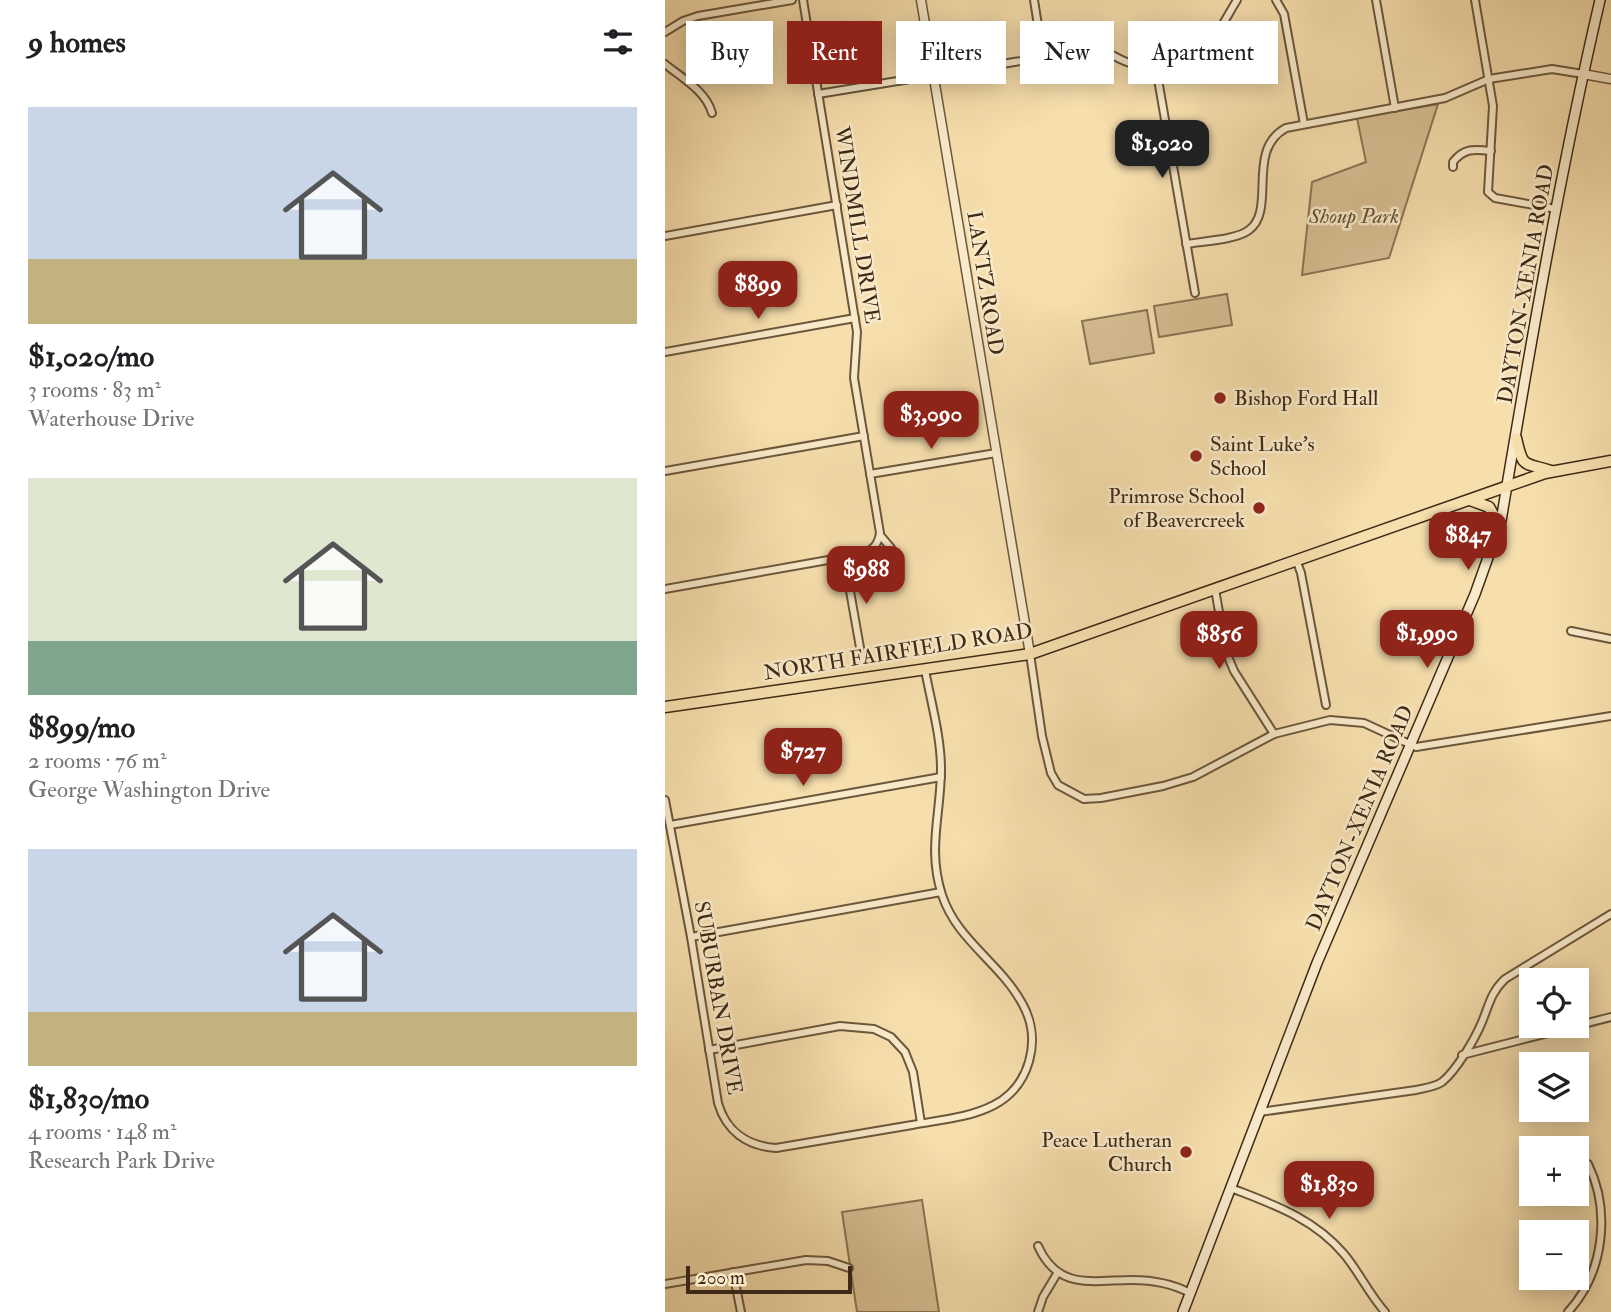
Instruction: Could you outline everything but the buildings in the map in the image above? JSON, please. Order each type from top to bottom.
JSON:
[{"type":"main road","name":"DAYTON-XENIA ROAD","points":[[1183,1312],[1317,963],[1475,594],[1497,534],[1556,209],[1600,0]]},
{"type":"main road","points":[[1516,438],[1522,461],[1552,471]]},
{"type":"main road","name":"NORTH FAIRFIELD ROAD","points":[[665,707],[1030,654],[1297,562],[1506,486],[1552,471],[1611,461]]},
{"type":"main road","points":[[1470,500],[1489,507],[1494,516],[1497,534]]},
{"type":"street","points":[[665,32],[698,16],[792,0]]},
{"type":"street","name":"WINDMILL DRIVE","points":[[803,0],[855,318],[858,342],[854,378],[880,533],[891,548],[889,557],[882,559],[862,554]]},
{"type":"street","name":"LANTZ ROAD","points":[[921,0],[925,21]]},
{"type":"street","points":[[1034,0],[1037,21]]},
{"type":"street","points":[[1224,21],[1237,0]]},
{"type":"street","points":[[1276,0],[1284,14],[1304,124]]},
{"type":"street","points":[[1376,0],[1395,108]]},
{"type":"street","points":[[1475,0],[1489,79],[1493,120],[1487,188],[1491,195],[1556,209]]},
{"type":"street","points":[[665,64],[701,94],[712,114]]},
{"type":"street","points":[[1186,244],[1239,235],[1252,228],[1259,215],[1267,146],[1282,130],[1446,98],[1489,79],[1552,69],[1611,79]]},
{"type":"street","points":[[818,94],[896,81]]},
{"type":"street","name":"LANTZ ROAD","points":[[935,84],[1030,654]]},
{"type":"street","points":[[1159,84],[1195,293]]},
{"type":"street","points":[[1453,167],[1453,162],[1465,150],[1491,151]]},
{"type":"street","points":[[665,236],[837,205]]},
{"type":"street","points":[[665,352],[855,318]]},
{"type":"street","points":[[665,471],[864,436]]},
{"type":"street","points":[[870,474],[996,453]]},
{"type":"street","points":[[665,589],[862,554],[876,545],[880,533]]},
{"type":"street","points":[[844,557],[862,659]]},
{"type":"street","points":[[1297,562],[1326,705]]},
{"type":"street","points":[[1216,589],[1226,652],[1234,671],[1274,734]]},
{"type":"street","points":[[1571,631],[1611,639]]},
{"type":"street","points":[[1030,654],[1042,736],[1051,774],[1059,785],[1084,799],[1163,786],[1193,777],[1274,734],[1329,720],[1364,723],[1416,747],[1611,716]]},
{"type":"street","name":"SUBURBAN DRIVE","points":[[665,800],[718,1103],[723,1118],[740,1137],[757,1145],[776,1148],[963,1116],[997,1104],[1020,1080],[1028,1065],[1032,1048],[1030,1023],[1022,1002],[1007,982],[958,928],[941,892],[934,839],[941,777],[940,756],[925,670]]},
{"type":"street","points":[[670,825],[941,777]]},
{"type":"street","points":[[691,937],[941,892]]},
{"type":"street","points":[[1260,1112],[1434,1086],[1450,1073],[1462,1055],[1480,1027],[1491,997],[1505,979],[1611,914]]},
{"type":"street","points":[[1462,1055],[1611,1017]]},
{"type":"street","points":[[709,1051],[840,1026],[874,1029],[891,1037],[905,1052],[912,1067],[921,1123]]},
{"type":"street","points":[[1568,1312],[1590,1283],[1598,1264],[1603,1236],[1600,1196],[1589,1167]]},
{"type":"street","points":[[1231,1188],[1292,1213],[1319,1231],[1343,1254],[1385,1312]]},
{"type":"street","points":[[1038,1246],[1047,1261],[1070,1279],[1084,1282],[1155,1282],[1190,1293]]},
{"type":"street","points":[[665,1284],[806,1260],[828,1261],[849,1268]]},
{"type":"street","points":[[733,1272],[741,1312]]},
{"type":"street","points":[[1038,1312],[1043,1297],[1058,1272]]},
{"type":"green space","name":"Shoup Park","points":[[1438,104],[1389,258],[1302,275],[1312,182],[1366,162],[1357,118]]},
{"type":"green space","points":[[1227,294],[1232,325],[1159,337],[1154,306]]},
{"type":"green space","points":[[1147,310],[1154,353],[1090,364],[1082,321]]},
{"type":"green space","points":[[922,1200],[939,1312],[857,1312],[842,1212]]},
{"type":"place","name":"Bishop Ford Hall","points":[[1220,398]]},
{"type":"place","name":"Saint Luke’s School","points":[[1196,456]]},
{"type":"place","name":"Primrose School of Beavercreek","points":[[1259,508]]},
{"type":"place","name":"Peace Lutheran Church","points":[[1186,1152]]}]
